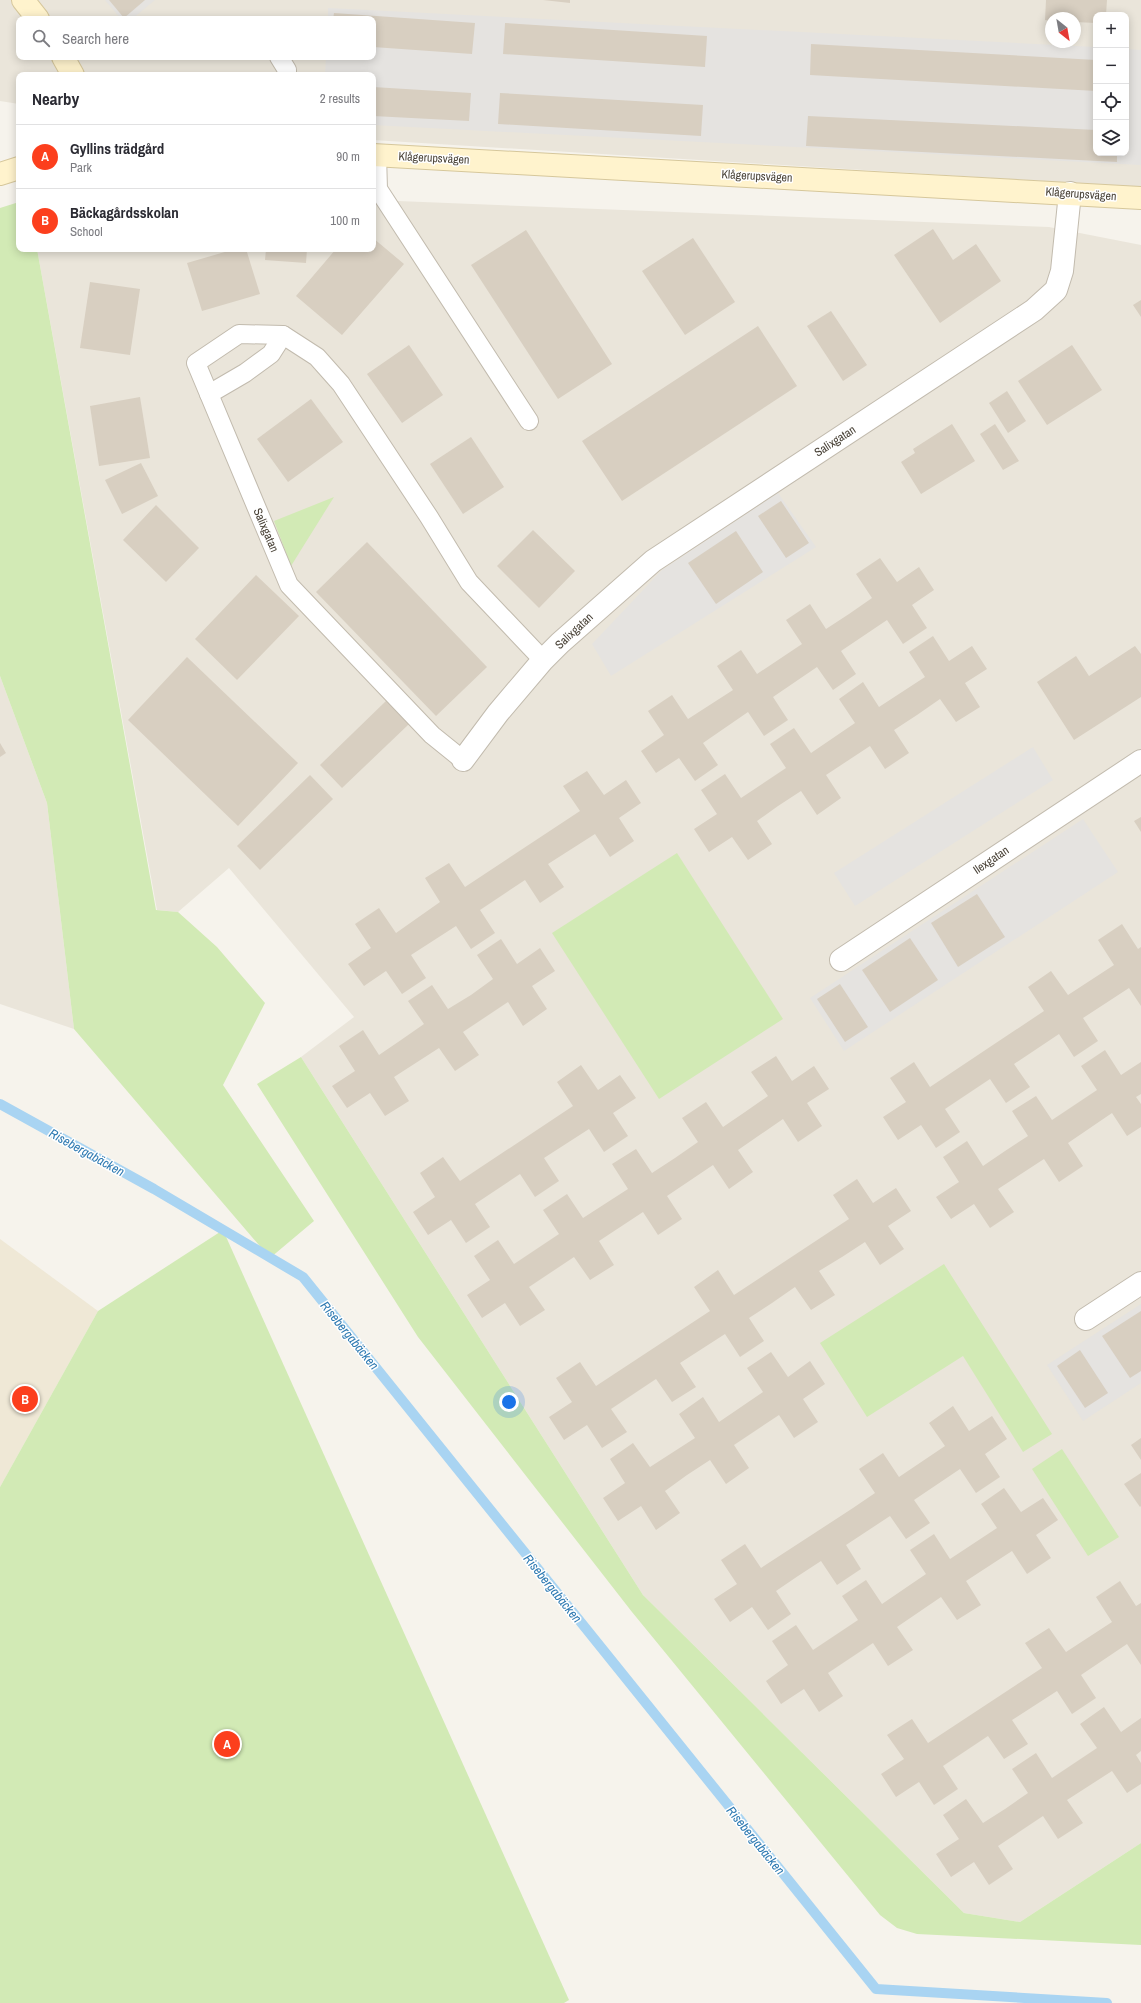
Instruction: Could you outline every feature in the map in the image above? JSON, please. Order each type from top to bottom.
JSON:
[{"type":"street","points":[[23,0],[36,16]]},
{"type":"street","points":[[65,60],[71,72]]},
{"type":"street","name":"Klågerupsvägen","points":[[376,155],[1141,198]]},
{"type":"street","points":[[0,174],[16,169]]},
{"type":"street","name":"Salixgatan","points":[[463,760],[498,712],[543,660],[560,643],[653,561],[1034,310],[1056,290],[1062,271],[1070,193]]},
{"type":"street","name":"Ilexgatan","points":[[841,960],[1141,761]]},
{"type":"street","points":[[1086,1319],[1141,1283]]},
{"type":"lane","points":[[281,60],[287,72]]},
{"type":"lane","points":[[376,166],[378,189],[529,421]]},
{"type":"lane","name":"Salixgatan","points":[[283,335],[239,334],[196,363],[289,585],[432,735],[463,760]]},
{"type":"lane","points":[[209,394],[245,373],[271,354],[283,335],[318,357],[341,384],[429,517],[469,582],[543,660]]},
{"type":"shaded area","points":[[0,0],[1141,0],[1141,187],[376,140],[376,72],[16,72],[16,104],[0,101]]},
{"type":"shaded area","points":[[105,0],[155,0],[136,16],[118,16]]},
{"type":"shaded area","points":[[328,8],[1045,44],[1045,48],[1093,47],[1093,156],[1129,156],[1129,49],[1141,50],[1141,165],[376,125],[376,72],[325,72],[326,60],[376,60],[376,16],[328,16]]},
{"type":"shaded area","points":[[376,200],[1049,227],[1141,245],[1141,1843],[1020,1922],[964,1913],[643,1595],[301,1057],[354,1017],[229,868],[178,912],[157,910],[38,252],[376,252]]},
{"type":"shaded area","points":[[778,493],[816,547],[611,676],[592,644],[662,570]]},
{"type":"shaded area","points":[[0,676],[47,803],[74,1029],[0,1004]]},
{"type":"shaded area","points":[[1033,747],[1053,780],[855,906],[834,873]]},
{"type":"shaded area","points":[[1083,819],[1118,872],[844,1051],[810,998]]},
{"type":"shaded area","points":[[0,1239],[98,1311],[0,1487]]},
{"type":"shaded area","points":[[1141,1304],[1141,1383],[1083,1421],[1047,1365]]},
{"type":"green space","points":[[16,203],[16,252],[38,252],[156,910],[178,912],[217,947],[265,1003],[223,1085],[314,1221],[270,1258],[74,1029],[47,803],[0,676],[0,208]]},
{"type":"green space","points":[[334,497],[291,566],[274,521]]},
{"type":"green space","points":[[677,853],[783,1019],[659,1099],[552,933]]},
{"type":"green space","points":[[301,1057],[643,1595],[964,1913],[1020,1922],[1141,1843],[1141,1945],[917,1934],[897,1928],[880,1915],[632,1612],[418,1337],[257,1084]]},
{"type":"green space","points":[[223,1230],[569,2000],[564,2003],[0,2003],[0,1487],[98,1311]]},
{"type":"green space","points":[[944,1264],[1052,1434],[1023,1452],[963,1356],[867,1417],[820,1343]]},
{"type":"green space","points":[[1062,1449],[1119,1537],[1088,1556],[1032,1469]]},
{"type":"building","points":[[109,0],[145,0],[126,16],[122,16]]},
{"type":"building","points":[[543,0],[570,0],[570,3]]},
{"type":"building","points":[[1046,0],[1107,0],[1106,12],[1093,12],[1093,23],[1081,22],[1081,12],[1045,12]]},
{"type":"building","points":[[334,13],[475,23],[472,54],[376,47],[376,16],[334,16]]},
{"type":"building","points":[[505,23],[707,36],[705,67],[503,54]]},
{"type":"building","points":[[811,44],[1093,60],[1093,91],[810,75]]},
{"type":"building","points":[[376,87],[471,93],[469,121],[376,116]]},
{"type":"building","points":[[500,93],[703,105],[701,136],[498,124]]},
{"type":"building","points":[[808,116],[1093,130],[1093,156],[1117,156],[1117,162],[806,146]]},
{"type":"building","points":[[933,229],[953,260],[976,244],[1001,281],[940,323],[894,255]]},
{"type":"building","points":[[526,230],[612,364],[558,399],[471,265]]},
{"type":"building","points":[[693,238],[735,302],[685,335],[642,271]]},
{"type":"building","points":[[376,241],[404,264],[342,335],[296,296],[333,252],[376,252]]},
{"type":"building","points":[[225,252],[247,252],[260,294],[202,311],[187,263]]},
{"type":"building","points":[[266,252],[307,252],[306,263],[265,260]]},
{"type":"building","points":[[90,282],[140,289],[130,355],[80,348]]},
{"type":"building","points":[[1141,300],[1141,317],[1133,305]]},
{"type":"building","points":[[831,311],[867,365],[843,381],[807,326]]},
{"type":"building","points":[[758,326],[797,386],[622,501],[582,441]]},
{"type":"building","points":[[409,345],[443,395],[402,423],[367,374]]},
{"type":"building","points":[[1072,345],[1102,390],[1047,425],[1018,381]]},
{"type":"building","points":[[1007,391],[1026,421],[1008,433],[989,403]]},
{"type":"building","points":[[140,397],[150,458],[99,466],[90,406]]},
{"type":"building","points":[[311,399],[343,442],[288,482],[257,439]]},
{"type":"building","points":[[952,424],[975,461],[921,494],[901,462],[915,453],[913,449]]},
{"type":"building","points":[[995,424],[1019,461],[1003,470],[980,434]]},
{"type":"building","points":[[471,437],[504,487],[463,514],[430,464]]},
{"type":"building","points":[[141,463],[158,496],[122,514],[105,480]]},
{"type":"building","points":[[781,501],[809,543],[786,558],[758,516]]},
{"type":"building","points":[[156,505],[199,548],[166,582],[123,540]]},
{"type":"building","points":[[533,530],[575,571],[539,608],[497,566]]},
{"type":"building","points":[[736,531],[763,572],[716,604],[688,563]]},
{"type":"building","points":[[367,542],[487,667],[436,716],[316,592]]},
{"type":"building","points":[[880,558],[897,582],[919,567],[934,590],[912,605],[927,628],[903,644],[887,620],[841,651],[856,674],[833,690],[817,667],[773,697],[788,720],[764,736],[748,712],[703,743],[718,765],[695,781],[679,758],[656,773],[641,751],[664,735],[648,711],[672,695],[688,719],[733,690],[717,666],[741,650],[757,674],[802,644],[786,620],[810,604],[826,629],[849,614],[872,598],[856,574]]},
{"type":"building","points":[[256,575],[299,616],[237,680],[195,639]]},
{"type":"building","points":[[933,636],[949,661],[972,646],[987,669],[965,683],[980,707],[956,722],[940,699],[894,730],[909,753],[885,769],[870,746],[826,775],[841,798],[817,815],[801,791],[757,821],[772,844],[748,860],[732,837],[709,852],[694,829],[717,814],[701,790],[725,774],[741,798],[786,768],[770,744],[794,728],[811,753],[855,723],[839,699],[863,682],[879,707],[925,677],[909,652]]},
{"type":"building","points":[[1135,646],[1141,654],[1141,697],[1074,740],[1037,682],[1076,656],[1089,676]]},
{"type":"building","points":[[187,657],[298,763],[238,826],[128,720]]},
{"type":"building","points":[[387,700],[409,724],[342,788],[320,765]]},
{"type":"building","points":[[0,743],[6,753],[0,757]]},
{"type":"building","points":[[587,771],[604,795],[626,780],[641,803],[619,818],[634,841],[610,857],[595,834],[548,864],[564,887],[540,903],[525,880],[480,910],[495,933],[471,949],[456,926],[411,955],[426,978],[402,994],[386,971],[364,986],[348,964],[371,948],[355,924],[379,908],[396,933],[440,902],[425,878],[449,863],[465,887],[580,811],[563,786]]},
{"type":"building","points":[[310,775],[333,799],[260,870],[237,846]]},
{"type":"building","points":[[1141,817],[1141,832],[1134,821]]},
{"type":"building","points":[[977,894],[1005,937],[958,967],[931,923]]},
{"type":"building","points":[[1122,924],[1138,949],[1141,947],[1141,1006],[1129,988],[1083,1018],[1098,1041],[1074,1057],[1059,1034],[1014,1064],[1030,1087],[1006,1103],[990,1079],[945,1109],[960,1132],[936,1148],[921,1125],[898,1140],[883,1117],[906,1102],[890,1078],[914,1062],[930,1087],[1044,1011],[1028,987],[1051,971],[1068,995],[1114,965],[1098,940]]},
{"type":"building","points":[[910,938],[938,980],[890,1012],[862,970]]},
{"type":"building","points":[[501,939],[517,964],[540,948],[555,971],[532,986],[547,1009],[523,1026],[508,1002],[463,1032],[479,1055],[455,1071],[439,1048],[394,1077],[409,1101],[385,1116],[370,1093],[347,1108],[332,1086],[355,1071],[339,1046],[363,1030],[379,1055],[424,1024],[408,1001],[432,985],[448,1009],[471,995],[493,979],[477,955]]},
{"type":"building","points":[[840,984],[868,1027],[845,1042],[817,999]]},
{"type":"building","points":[[1105,1050],[1121,1075],[1141,1062],[1141,1094],[1136,1097],[1141,1104],[1141,1127],[1127,1136],[1112,1113],[1068,1143],[1083,1166],[1059,1182],[1044,1159],[998,1189],[1014,1212],[990,1228],[974,1204],[951,1219],[936,1197],[959,1182],[943,1157],[967,1141],[983,1166],[1028,1136],[1012,1111],[1036,1096],[1052,1120],[1097,1090],[1081,1066]]},
{"type":"building","points":[[776,1056],[792,1081],[814,1066],[829,1089],[807,1103],[822,1126],[798,1142],[783,1119],[738,1150],[753,1172],[729,1189],[713,1165],[667,1196],[682,1219],[658,1235],[643,1212],[599,1241],[614,1265],[590,1280],[574,1257],[529,1287],[545,1310],[520,1326],[505,1303],[482,1318],[467,1295],[490,1280],[474,1256],[498,1240],[514,1264],[559,1234],[543,1210],[567,1194],[583,1218],[628,1189],[612,1164],[636,1149],[652,1173],[675,1158],[698,1142],[682,1118],[706,1102],[723,1127],[768,1096],[751,1072]]},
{"type":"building","points":[[581,1065],[598,1090],[620,1075],[636,1098],[613,1113],[628,1136],[604,1152],[589,1129],[544,1158],[559,1181],[535,1197],[520,1174],[475,1204],[490,1227],[466,1243],[451,1220],[428,1235],[413,1212],[435,1197],[420,1173],[443,1157],[460,1181],[573,1106],[557,1082]]},
{"type":"building","points":[[857,1179],[873,1203],[896,1188],[911,1211],[888,1226],[904,1249],[880,1265],[865,1242],[819,1271],[835,1295],[811,1310],[795,1287],[749,1318],[764,1341],[740,1357],[725,1334],[680,1363],[696,1387],[672,1402],[656,1379],[611,1409],[627,1432],[602,1448],[587,1425],[564,1440],[549,1417],[572,1402],[556,1378],[580,1362],[596,1386],[710,1311],[694,1287],[718,1270],[734,1295],[849,1219],[833,1195]]},
{"type":"building","points":[[1141,1311],[1141,1371],[1130,1378],[1102,1336]]},
{"type":"building","points":[[1080,1350],[1108,1393],[1085,1408],[1057,1366]]},
{"type":"building","points":[[771,1352],[788,1377],[810,1361],[825,1384],[803,1399],[818,1422],[794,1438],[779,1415],[734,1445],[749,1468],[726,1484],[710,1460],[687,1475],[665,1491],[680,1513],[656,1530],[641,1506],[618,1521],[603,1498],[625,1483],[610,1459],[633,1443],[650,1467],[695,1438],[679,1414],[703,1397],[719,1422],[763,1392],[747,1368]]},
{"type":"building","points":[[953,1406],[969,1431],[992,1416],[1007,1439],[985,1454],[1000,1477],[976,1493],[960,1469],[914,1500],[930,1523],[906,1539],[890,1516],[846,1545],[861,1569],[837,1585],[821,1561],[776,1591],[791,1614],[768,1630],[752,1607],[730,1622],[714,1599],[737,1584],[721,1560],[745,1544],[761,1568],[853,1508],[875,1493],[859,1469],[883,1453],[899,1477],[945,1446],[929,1423]]},
{"type":"building","points":[[1141,1438],[1141,1460],[1131,1445]]},
{"type":"building","points":[[1141,1473],[1141,1506],[1140,1507],[1124,1484]]},
{"type":"building","points":[[1004,1488],[1021,1512],[1043,1498],[1058,1520],[1036,1535],[1051,1558],[1027,1574],[1012,1551],[966,1581],[981,1605],[957,1620],[941,1597],[897,1627],[913,1650],[888,1666],[873,1643],[828,1673],[843,1696],[819,1712],[804,1689],[781,1704],[766,1681],[788,1665],[772,1641],[796,1625],[813,1650],[858,1620],[842,1596],[866,1580],[882,1604],[926,1574],[910,1550],[934,1534],[950,1559],[997,1528],[981,1504]]},
{"type":"building","points":[[1120,1581],[1136,1606],[1141,1603],[1141,1665],[1127,1644],[1081,1675],[1096,1698],[1072,1714],[1057,1691],[1012,1720],[1028,1744],[1004,1759],[988,1736],[943,1766],[958,1789],[934,1805],[919,1782],[896,1797],[881,1774],[904,1759],[887,1735],[912,1719],[928,1743],[1042,1668],[1025,1643],[1049,1628],[1066,1652],[1112,1622],[1096,1597]]},
{"type":"building","points":[[1104,1707],[1121,1732],[1141,1718],[1141,1751],[1136,1755],[1141,1763],[1141,1784],[1127,1793],[1112,1771],[1067,1800],[1083,1823],[1058,1839],[1043,1816],[998,1846],[1013,1869],[989,1885],[974,1862],[951,1877],[936,1854],[959,1839],[943,1815],[966,1799],[983,1823],[1028,1793],[1012,1769],[1036,1753],[1052,1778],[1097,1748],[1080,1724]]},
{"type":"waterway","name":"Risebergabäcken","points":[[0,1104],[154,1189],[303,1277],[876,1989],[1107,2003]]},
{"type":"place","name":"Bäckagårdsskolan","points":[[25,1399]]},
{"type":"place","name":"Gyllins trädgård","points":[[227,1744]]}]
